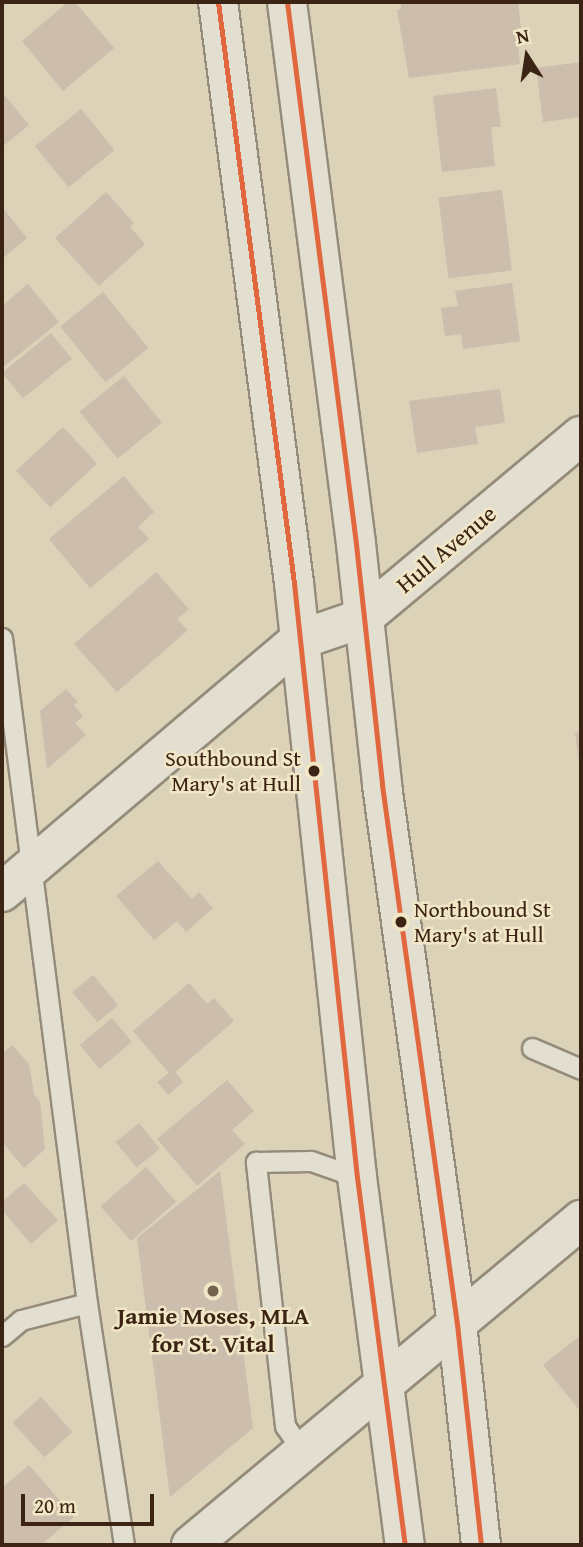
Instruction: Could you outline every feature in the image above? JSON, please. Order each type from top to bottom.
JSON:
[{"type":"main road","points":[[218,2],[311,727],[357,1177],[405,1545]]},
{"type":"main road","points":[[287,2],[386,812],[457,1324],[481,1545]]},
{"type":"main road","name":"Hull Avenue","points":[[299,640],[363,618],[581,436]]},
{"type":"main road","points":[[16,881],[299,640]]},
{"type":"main road","points":[[191,1545],[581,1220]]},
{"type":"lane","points":[[2,638],[16,881],[87,1303],[124,1545]]},
{"type":"lane","points":[[532,1048],[581,1069]]},
{"type":"lane","points":[[304,1453],[285,1426],[256,1162],[311,1161],[357,1177]]},
{"type":"lane","points":[[2,1336],[20,1320],[87,1303]]},
{"type":"building","points":[[68,2],[75,2],[114,48],[63,91],[22,41]]},
{"type":"building","points":[[401,2],[518,2],[521,28],[516,29],[520,64],[409,78],[397,10],[401,9]]},
{"type":"building","points":[[581,62],[581,117],[543,122],[536,68]]},
{"type":"building","points":[[496,88],[501,127],[491,127],[495,166],[442,172],[433,96]]},
{"type":"building","points":[[2,92],[29,125],[2,147]]},
{"type":"building","points":[[81,109],[114,150],[69,187],[35,146]]},
{"type":"building","points":[[502,190],[512,270],[448,278],[438,198]]},
{"type":"building","points":[[106,192],[134,223],[130,227],[145,244],[99,286],[55,238]]},
{"type":"building","points":[[2,207],[27,238],[2,259]]},
{"type":"building","points":[[512,283],[520,341],[463,349],[461,334],[445,336],[441,308],[458,306],[455,291]]},
{"type":"building","points":[[28,284],[59,322],[2,368],[2,306]]},
{"type":"building","points":[[103,292],[148,348],[106,383],[60,327]]},
{"type":"building","points":[[51,333],[72,359],[23,398],[2,373]]},
{"type":"building","points":[[124,376],[162,423],[117,459],[80,412]]},
{"type":"building","points":[[500,389],[505,423],[475,427],[478,444],[417,453],[409,401]]},
{"type":"building","points":[[63,427],[97,464],[50,507],[16,471]]},
{"type":"building","points":[[124,476],[154,512],[138,527],[149,539],[90,588],[49,539]]},
{"type":"building","points":[[156,572],[189,609],[177,619],[188,630],[117,692],[74,644]]},
{"type":"building","points":[[66,689],[78,702],[74,705],[83,716],[75,723],[86,735],[47,769],[40,711]]},
{"type":"building","points":[[581,732],[581,769],[580,769],[575,733]]},
{"type":"building","points":[[158,861],[192,899],[199,892],[213,908],[186,932],[177,921],[154,940],[116,896]]},
{"type":"building","points":[[93,975],[118,1005],[97,1022],[72,992]]},
{"type":"building","points":[[189,983],[207,1004],[214,998],[234,1021],[175,1072],[183,1082],[168,1095],[157,1082],[169,1073],[133,1031]]},
{"type":"building","points":[[112,1018],[132,1042],[100,1069],[80,1045]]},
{"type":"building","points":[[12,1045],[29,1064],[34,1094],[40,1102],[45,1149],[24,1168],[2,1142],[2,1054]]},
{"type":"building","points":[[227,1080],[254,1111],[232,1130],[245,1144],[197,1186],[157,1139]]},
{"type":"building","points":[[139,1123],[160,1149],[136,1168],[116,1142]]},
{"type":"building","points":[[146,1167],[176,1202],[131,1241],[101,1206]]},
{"type":"building","points":[[220,1171],[253,1428],[170,1497],[137,1238]]},
{"type":"building","points":[[24,1183],[58,1220],[31,1244],[2,1210],[2,1202]]},
{"type":"building","points":[[581,1335],[581,1412],[543,1365]]},
{"type":"building","points":[[41,1397],[72,1432],[44,1457],[13,1422]]},
{"type":"building","points":[[29,1465],[74,1517],[41,1545],[2,1545],[2,1488]]},
{"type":"transit line","points":[[218,2],[294,583],[357,1177],[405,1545]]},
{"type":"transit line","points":[[287,2],[356,544],[382,785],[457,1324],[481,1545]]},
{"type":"place","name":"Southbound St Mary's at Hull","points":[[314,771]]},
{"type":"place","name":"Northbound St Mary's at Hull","points":[[401,922]]},
{"type":"place","name":"Jamie Moses, MLA for St. Vital","points":[[213,1291]]}]
